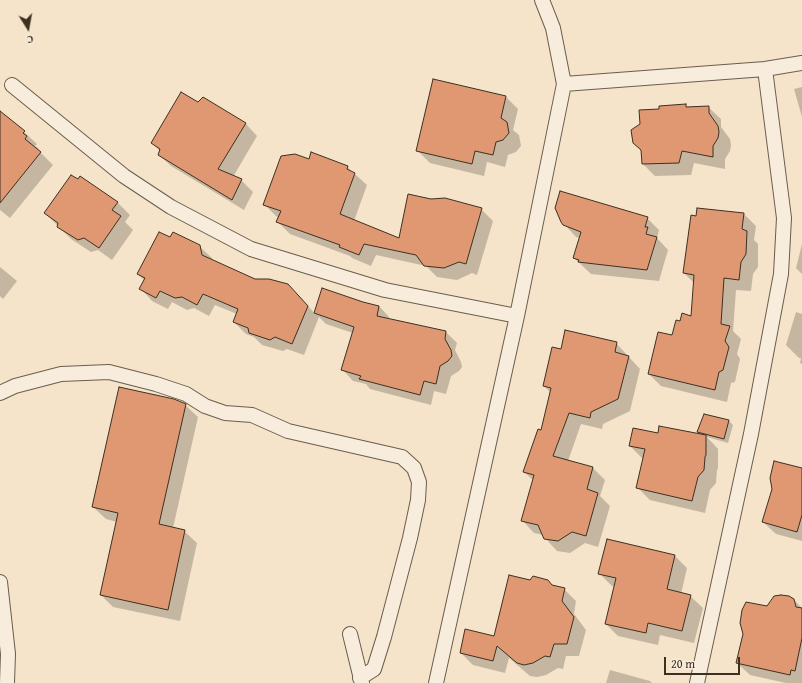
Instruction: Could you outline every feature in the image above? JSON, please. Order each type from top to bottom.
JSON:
[{"type":"lane","points":[[436,683],[517,316],[564,84],[553,28],[542,0]]},
{"type":"lane","points":[[564,84],[765,69],[802,63]]},
{"type":"lane","points":[[697,683],[751,434],[781,274],[784,218],[765,69]]},
{"type":"lane","points":[[12,86],[124,176],[171,207],[251,249],[385,290],[517,316]]},
{"type":"lane","points":[[0,393],[14,386],[61,374],[109,372],[156,384],[186,394],[205,406],[225,412],[252,415],[288,431],[402,457],[414,468],[419,482],[418,500],[410,538],[374,669],[361,680],[350,634]]},
{"type":"lane","points":[[0,582],[8,654],[6,683]]},
{"type":"building","points":[[433,79],[506,96],[501,118],[507,122],[509,133],[503,140],[496,142],[493,155],[475,151],[472,164],[416,151]]},
{"type":"building","points":[[181,92],[198,102],[203,97],[246,123],[218,169],[242,179],[232,200],[158,155],[160,149],[151,143]]},
{"type":"building","points":[[686,104],[686,107],[709,106],[709,113],[718,126],[719,132],[718,138],[713,146],[713,157],[682,151],[679,163],[642,164],[641,150],[633,143],[631,130],[640,124],[639,110],[659,109],[659,106]]},
{"type":"building","points":[[0,111],[25,131],[23,133],[27,136],[25,139],[41,152],[0,203]]},
{"type":"building","points":[[311,152],[348,166],[347,169],[355,173],[340,214],[399,238],[408,194],[431,199],[445,198],[482,208],[466,264],[459,262],[444,268],[424,266],[416,255],[364,244],[359,255],[339,247],[340,245],[276,222],[281,211],[263,205],[281,156],[295,154],[309,159]]},
{"type":"building","points":[[71,175],[78,179],[80,176],[118,202],[112,210],[121,216],[99,248],[84,238],[78,240],[57,227],[58,223],[44,213]]},
{"type":"building","points":[[560,191],[648,217],[645,227],[648,227],[646,234],[657,237],[647,270],[578,262],[579,260],[573,258],[581,232],[563,225],[561,222],[555,208]]},
{"type":"building","points":[[697,208],[744,213],[742,229],[747,231],[746,254],[741,262],[739,280],[724,278],[721,324],[730,326],[725,341],[729,347],[723,370],[719,372],[715,390],[648,374],[658,332],[672,335],[676,320],[680,321],[682,313],[691,316],[694,275],[683,273],[691,215],[696,216]]},
{"type":"building","points":[[159,232],[170,237],[173,232],[200,245],[202,255],[255,279],[269,279],[288,284],[308,306],[292,344],[275,337],[270,340],[249,333],[248,328],[233,322],[238,309],[203,294],[197,305],[182,297],[175,298],[160,291],[156,298],[139,289],[145,278],[137,274]]},
{"type":"building","points":[[322,288],[379,306],[377,316],[446,331],[445,339],[451,350],[452,356],[448,361],[440,366],[436,384],[424,381],[420,395],[359,379],[361,376],[341,370],[354,327],[314,313]]},
{"type":"building","points":[[565,330],[617,342],[615,352],[629,356],[618,399],[591,412],[590,418],[569,413],[553,456],[593,467],[587,489],[598,493],[586,536],[572,532],[558,541],[544,539],[538,525],[521,521],[534,475],[523,472],[538,429],[541,430],[551,388],[543,386],[552,347],[561,349]]},
{"type":"building","points":[[119,387],[174,399],[186,404],[159,524],[185,530],[168,610],[100,595],[118,513],[92,507]]},
{"type":"building","points":[[704,414],[729,420],[724,439],[697,432]]},
{"type":"building","points":[[659,426],[706,435],[704,470],[698,477],[692,501],[636,488],[645,449],[629,446],[633,428],[658,433]]},
{"type":"building","points":[[774,461],[802,468],[802,515],[797,532],[762,522],[772,489],[770,478]]},
{"type":"building","points":[[607,539],[675,555],[667,589],[691,595],[682,631],[648,623],[646,633],[605,624],[616,578],[598,574]]},
{"type":"building","points":[[509,575],[530,580],[533,576],[548,580],[552,585],[565,588],[562,601],[574,617],[567,644],[554,644],[550,657],[545,656],[533,663],[524,665],[517,663],[497,646],[493,661],[460,653],[465,629],[494,636]]},
{"type":"building","points":[[774,596],[789,596],[794,599],[796,607],[802,608],[802,638],[795,671],[791,670],[790,675],[736,663],[743,634],[740,623],[742,610],[746,602],[767,606]]}]
